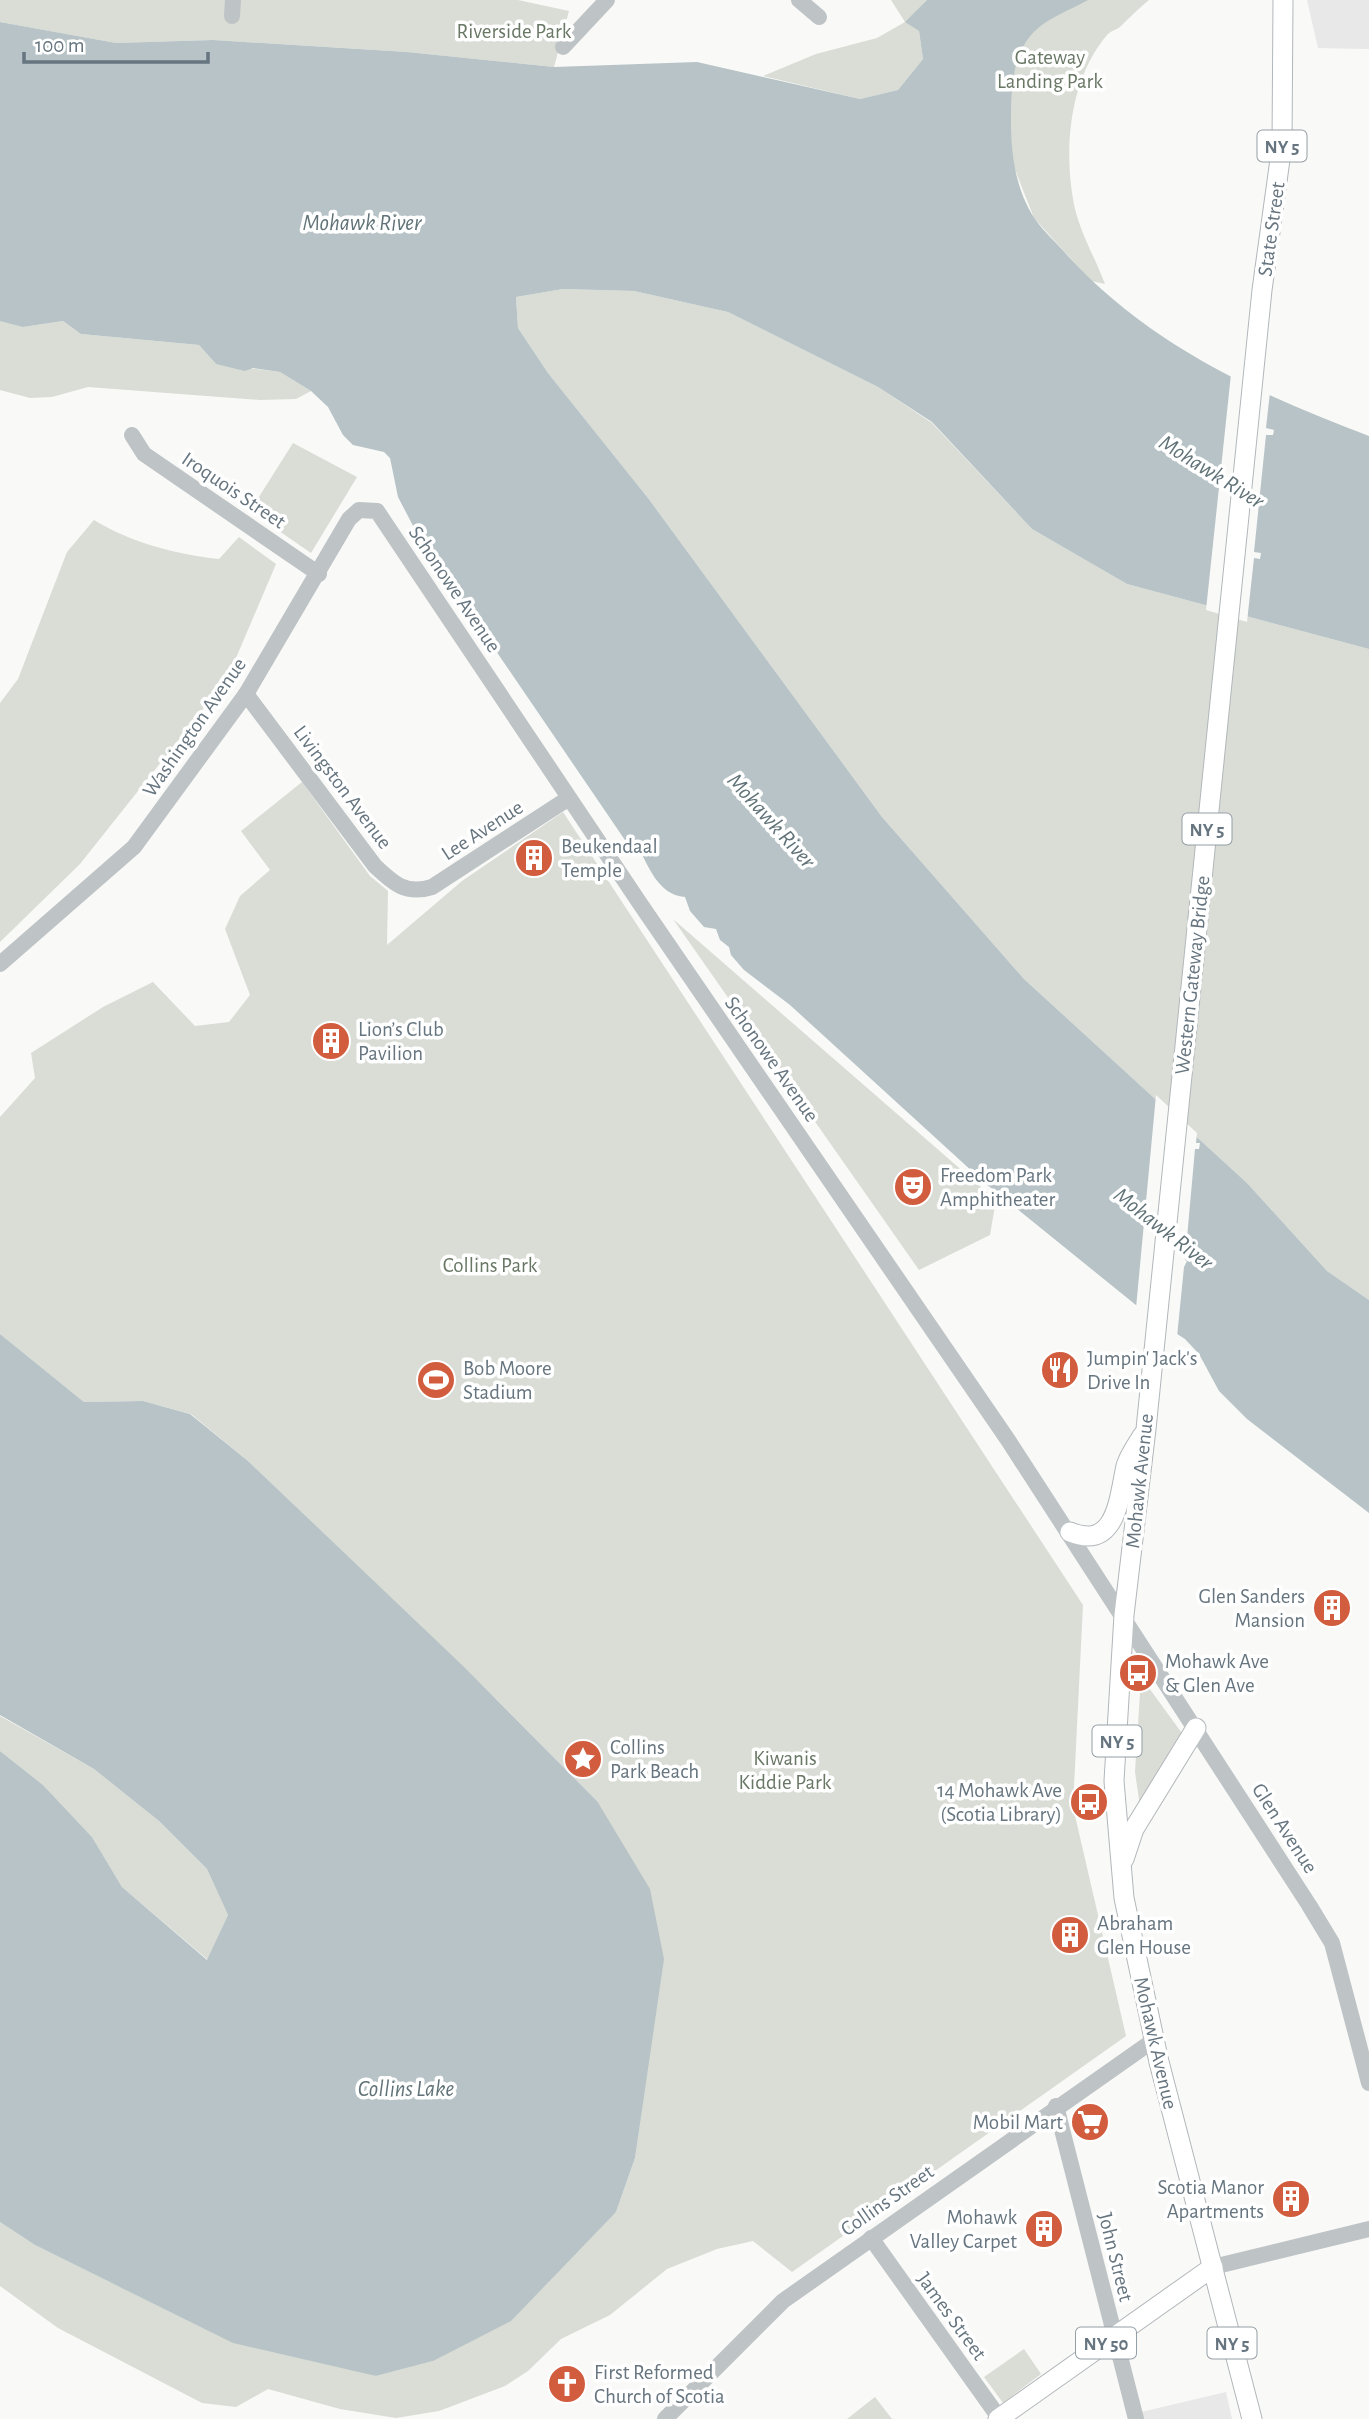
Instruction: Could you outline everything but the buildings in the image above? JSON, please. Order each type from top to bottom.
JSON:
[{"type":"main road","name":"State Street","points":[[1262,290],[1282,145],[1283,0]]},
{"type":"main road","name":"Western Gateway Bridge","points":[[1151,1367],[1262,290]]},
{"type":"main road","name":"Mohawk Avenue","points":[[1151,1367],[1124,1615],[1114,1781],[1121,1867],[1124,1898],[1154,2040],[1252,2419]]},
{"type":"main road","points":[[1070,1532],[1092,1536],[1106,1529],[1121,1499],[1127,1463],[1146,1429]]},
{"type":"main road","points":[[1121,1867],[1134,1829],[1196,1728]]},
{"type":"main road","name":"NY 50","points":[[999,2419],[1213,2267]]},
{"type":"street","points":[[563,47],[607,0]]},
{"type":"street","points":[[799,0],[819,18]]},
{"type":"street","name":"Iroquois Street","points":[[132,435],[144,454],[319,574]]},
{"type":"street","name":"Washington Avenue","points":[[0,964],[134,847],[246,694],[349,519],[359,509],[377,511],[387,526]]},
{"type":"street","name":"Schonowe Avenue","points":[[387,526],[1124,1615]]},
{"type":"street","name":"Livingston Avenue","points":[[246,694],[375,866],[396,886],[416,892]]},
{"type":"street","name":"Lee Avenue","points":[[416,892],[432,887],[474,863],[569,798]]},
{"type":"street","name":"Glen Avenue","points":[[1124,1615],[1332,1943],[1369,2083]]},
{"type":"street","name":"Collins Street","points":[[665,2419],[783,2301],[1056,2106],[1154,2040]]},
{"type":"street","name":"John Street","points":[[1056,2106],[1136,2419]]},
{"type":"street","points":[[1213,2267],[1369,2230]]},
{"type":"street","name":"James Street","points":[[871,2238],[999,2419]]},
{"type":"shaded area","points":[[1307,0],[1369,0],[1369,49],[1318,48]]},
{"type":"shaded area","points":[[1226,2392],[1232,2419],[1139,2419],[1137,2413]]},
{"type":"green space","name":"Riverside Park","points":[[0,0],[518,0],[569,11],[554,67],[407,52],[213,40],[116,43],[0,22]]},
{"type":"green space","points":[[891,0],[927,0],[906,22],[919,31],[923,59],[898,90],[860,99],[763,76],[816,54],[877,38],[905,22]]},
{"type":"green space","name":"Gateway Landing Park","points":[[1008,0],[1149,0],[1108,34],[1095,52],[1084,73],[1072,118],[1069,165],[1075,209],[1105,284],[1091,281],[1034,218],[1012,162],[978,32]]},
{"type":"green space","points":[[563,289],[634,291],[728,312],[878,387],[932,423],[1032,529],[1127,584],[1369,649],[1369,1300],[1327,1271],[1247,1183],[1024,979],[882,817],[648,498],[548,373],[518,328],[516,297]]},
{"type":"green space","points":[[7,320],[23,327],[63,321],[81,334],[199,345],[216,364],[280,372],[311,391],[296,399],[260,400],[88,387],[52,397],[30,398],[0,390],[0,321]]},
{"type":"green space","points":[[293,443],[357,477],[311,553],[250,511]]},
{"type":"green space","points":[[94,520],[123,535],[154,546],[219,559],[239,537],[276,564],[227,679],[80,864],[0,942],[0,703],[18,679],[67,552]]},
{"type":"green space","name":"Collins Park","points":[[302,782],[370,876],[388,891],[387,945],[462,881],[563,812],[1083,1605],[1073,1807],[1126,2036],[792,2272],[753,2241],[717,2249],[667,2269],[610,2315],[561,2339],[528,2371],[505,2386],[439,2411],[396,2418],[340,2409],[268,2389],[236,2407],[202,2403],[58,2328],[0,2286],[0,2222],[35,2245],[112,2283],[376,2376],[433,2361],[616,2212],[635,2158],[649,2054],[597,1801],[497,1700],[248,1461],[191,1414],[143,1401],[84,1402],[0,1334],[0,1117],[35,1078],[31,1053],[103,1007],[153,982],[195,1026],[229,1022],[250,995],[225,929],[240,896],[270,870],[241,831]]},
{"type":"green space","points":[[673,919],[996,1200],[990,1235],[919,1270]]},
{"type":"green space","points":[[1141,1677],[1184,1736],[1140,1806],[1135,1772]]},
{"type":"green space","points":[[0,1716],[94,1769],[159,1821],[207,1869],[228,1915],[208,1960],[122,1887],[92,1837],[43,1785],[0,1751]]},
{"type":"green space","points":[[1024,2349],[1041,2374],[1003,2403],[984,2377]]},
{"type":"green space","points":[[875,2397],[892,2419],[847,2419]]},
{"type":"water","name":"Mohawk River","points":[[927,0],[1088,0],[1037,29],[1028,38],[1017,60],[1012,85],[1011,135],[1016,172],[1023,197],[1042,228],[1099,287],[1133,316],[1169,341],[1246,384],[1369,436],[1369,649],[1127,584],[1032,529],[932,422],[878,387],[728,312],[634,291],[563,289],[516,297],[518,328],[548,373],[648,498],[882,817],[1024,979],[1247,1183],[1327,1271],[1369,1300],[1369,1513],[1247,1419],[1219,1391],[1199,1354],[1185,1339],[1152,1318],[985,1183],[790,1005],[744,970],[731,955],[729,947],[720,940],[716,929],[704,927],[690,911],[685,897],[675,895],[660,885],[636,843],[627,843],[421,541],[398,497],[390,458],[384,452],[353,445],[343,435],[328,407],[311,391],[280,372],[253,368],[245,371],[216,364],[199,345],[81,334],[63,321],[23,327],[0,321],[0,22],[116,43],[213,40],[407,52],[554,67],[697,62],[860,99],[898,90],[923,59],[919,31],[905,22]]},
{"type":"water","name":"Collins Lake","points":[[0,1334],[84,1402],[143,1401],[190,1414],[248,1461],[463,1666],[597,1801],[650,1889],[664,1959],[635,2158],[616,2212],[511,2321],[433,2361],[376,2376],[233,2343],[35,2245],[0,2222],[0,1751],[43,1785],[92,1837],[122,1887],[207,1960],[228,1915],[207,1869],[159,1821],[94,1769],[0,1715]]},
{"type":"pier","points":[[1231,374],[1270,392],[1266,428],[1274,430],[1273,435],[1266,435],[1254,552],[1261,553],[1260,559],[1254,558],[1247,622],[1206,610]]},
{"type":"pier","points":[[1156,1095],[1197,1133],[1196,1143],[1200,1143],[1199,1149],[1195,1149],[1187,1261],[1184,1267],[1177,1337],[1136,1308]]},
{"type":"place","name":"Beukendaal Temple","points":[[534,858]]},
{"type":"place","name":"Lion’s Club Pavilion","points":[[331,1041]]},
{"type":"place","name":"Freedom Park Amphitheater","points":[[913,1187]]},
{"type":"place","name":"Jumpin' Jack's Drive In","points":[[1060,1370]]},
{"type":"place","name":"Bob Moore Stadium","points":[[436,1380]]},
{"type":"place","name":"Glen Sanders Mansion","points":[[1332,1608]]},
{"type":"place","name":"Mohawk Ave & Glen Ave","points":[[1138,1673]]},
{"type":"place","name":"Collins Park Beach","points":[[583,1759]]},
{"type":"place","name":"14 Mohawk Ave (Scotia Library)","points":[[1089,1802]]},
{"type":"place","name":"Abraham Glen House","points":[[1070,1935]]},
{"type":"place","name":"Mobil Mart","points":[[1090,2122]]},
{"type":"place","name":"Scotia Manor Apartments","points":[[1291,2199]]},
{"type":"place","name":"Mohawk Valley Carpet","points":[[1044,2229]]},
{"type":"place","name":"First Reformed Church of Scotia","points":[[567,2384]]},
{"type":"park label","name":"Kiwanis Kiddie Park","points":[[785,1770]]}]
